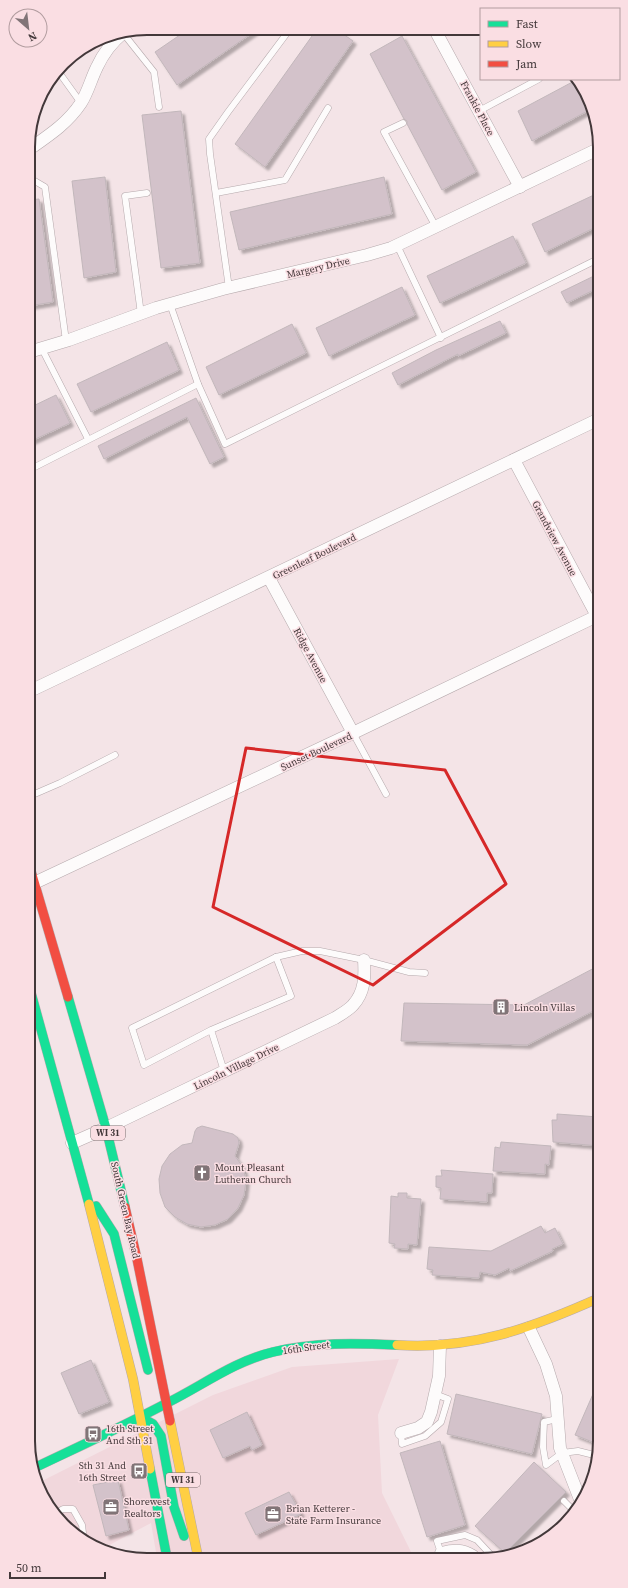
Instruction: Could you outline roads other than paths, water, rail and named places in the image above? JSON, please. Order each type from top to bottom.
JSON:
[{"type":"main road","name":"South Green Bay Road","points":[[35,894],[106,1128],[137,1259],[168,1403],[197,1553]]},
{"type":"main road","name":"WI 31","points":[[35,1008],[85,1189],[134,1380],[166,1553]]},
{"type":"main road","points":[[85,1189],[114,1234],[150,1378],[168,1403]]},
{"type":"main road","name":"16th Street","points":[[38,1466],[168,1403],[248,1360],[285,1349],[316,1344],[350,1343],[407,1347],[440,1346],[472,1342],[504,1336],[529,1328],[593,1301]]},
{"type":"main road","points":[[140,1417],[150,1420],[161,1436],[174,1508],[188,1548],[192,1553]]},
{"type":"street","name":"Frankie Place","points":[[438,35],[520,187]]},
{"type":"street","points":[[35,145],[57,130],[70,118],[81,103],[106,51],[117,39]]},
{"type":"street","name":"Margery Drive","points":[[35,351],[170,304],[229,288],[367,255],[397,245],[593,151]]},
{"type":"street","name":"Greenleaf Boulevard","points":[[35,689],[593,422]]},
{"type":"street","name":"Grandview Avenue","points":[[514,460],[593,608]]},
{"type":"street","name":"Ridge Avenue","points":[[269,578],[353,733]]},
{"type":"street","name":"Sunset Boulevard","points":[[35,883],[593,618]]},
{"type":"street","name":"Lincoln Village Drive","points":[[72,1143],[335,1018],[353,1005],[362,992],[365,980],[364,960]]},
{"type":"street","points":[[529,1328],[546,1364],[556,1396],[557,1419],[562,1453],[568,1471],[579,1494]]},
{"type":"street","points":[[401,1433],[418,1428],[427,1422],[431,1412],[439,1376],[440,1346]]},
{"type":"street","points":[[441,1552],[453,1550],[468,1553]]},
{"type":"lane","points":[[229,288],[209,139],[286,35]]},
{"type":"lane","points":[[126,37],[154,72],[159,107]]},
{"type":"lane","points":[[61,75],[81,103]]},
{"type":"lane","points":[[479,112],[537,80]]},
{"type":"lane","points":[[216,193],[285,180],[328,108]]},
{"type":"lane","points":[[403,123],[384,132],[436,227]]},
{"type":"lane","points":[[35,181],[45,187],[66,341]]},
{"type":"lane","points":[[141,314],[125,196],[147,193]]},
{"type":"lane","points":[[397,245],[441,338]]},
{"type":"lane","points":[[170,304],[198,384],[225,444],[593,262]]},
{"type":"lane","points":[[42,349],[88,439]]},
{"type":"lane","points":[[35,467],[198,384]]},
{"type":"lane","points":[[353,733],[386,794]]},
{"type":"lane","points":[[35,794],[115,755]]},
{"type":"lane","points":[[276,957],[291,996],[211,1030],[144,1065],[132,1028],[276,957],[302,950],[320,951],[364,960],[409,972],[425,973]]},
{"type":"lane","points":[[211,1030],[224,1071]]},
{"type":"lane","points":[[557,1419],[544,1422],[543,1446],[546,1464],[562,1453],[578,1451],[592,1455]]},
{"type":"lane","points":[[564,1501],[571,1508]]},
{"type":"lane","points":[[60,1511],[63,1509],[73,1509],[82,1525],[83,1533]]},
{"type":"lane","points":[[441,1552],[437,1541],[465,1535],[477,1540],[489,1552]]},
{"type":"place","name":"Lincoln Villas","points":[[501,1007]]},
{"type":"place","name":"Mount Pleasant Lutheran Church","points":[[202,1173]]},
{"type":"place","name":"16th Street And Sth 31","points":[[93,1434]]},
{"type":"place","name":"Sth 31 And 16th Street","points":[[139,1471]]},
{"type":"place","name":"Shorewest Realtors","points":[[111,1507]]},
{"type":"place","name":"Brian Ketterer - State Farm Insurance","points":[[273,1514]]}]
